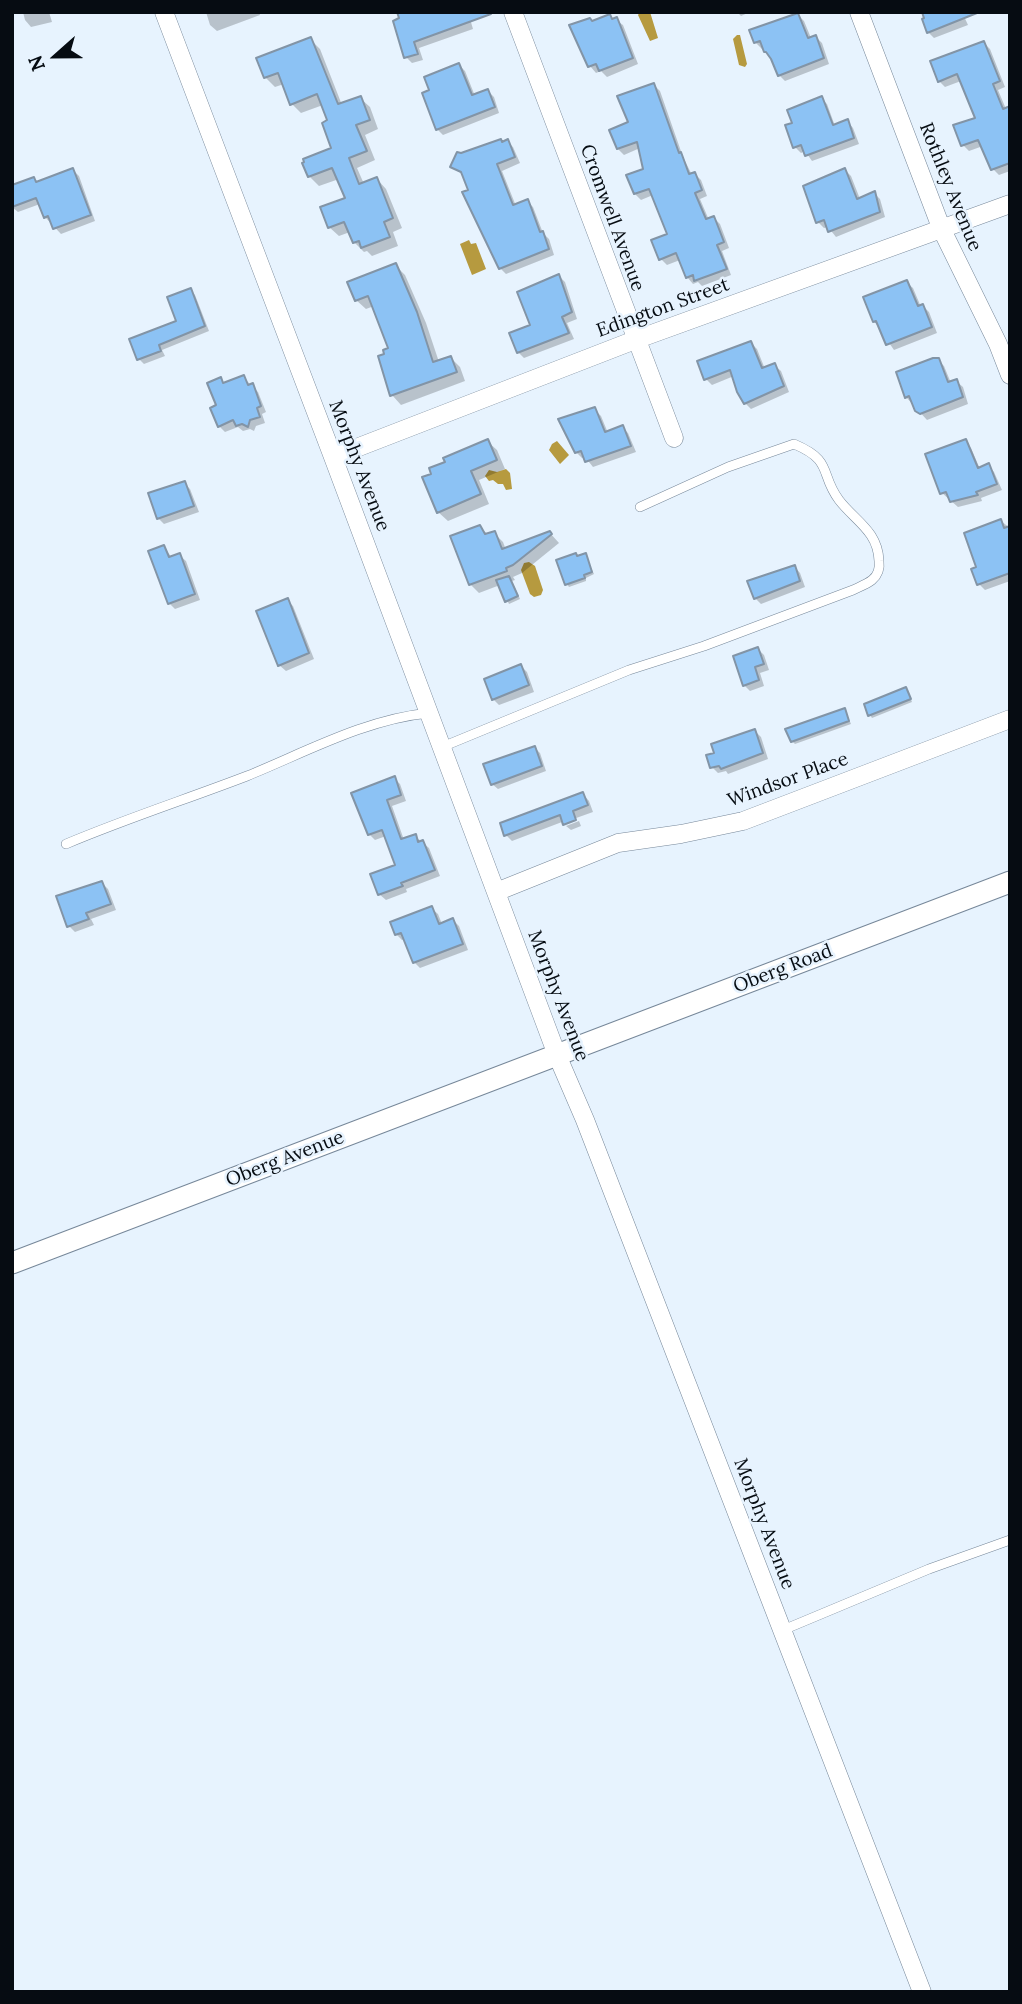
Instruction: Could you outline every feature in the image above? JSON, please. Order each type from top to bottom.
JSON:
[{"type":"street","name":"Morphy Avenue","points":[[164,12],[557,1055],[585,1120],[922,1992]]},
{"type":"street","name":"Cromwell Avenue","points":[[513,12],[674,439]]},
{"type":"street","name":"Rothley Avenue","points":[[859,12],[942,230],[998,344],[1010,375]]},
{"type":"street","name":"Edington Street","points":[[333,457],[635,340],[1010,204]]},
{"type":"street","name":"Windsor Place","points":[[496,892],[618,843],[743,821],[1010,719]]},
{"type":"street","name":"Oberg Road","points":[[557,1055],[1010,882]]},
{"type":"street","name":"Oberg Avenue","points":[[12,1263],[557,1055]]},
{"type":"lane","points":[[442,747],[629,670],[704,646],[853,590],[873,579],[880,568],[879,548],[868,528],[841,502],[833,490],[826,468],[811,451],[794,444],[728,467],[640,507]]},
{"type":"lane","points":[[66,844],[330,741],[402,716],[429,713]]},
{"type":"lane","points":[[783,1630],[929,1569],[1010,1540]]},
{"type":"shaded area","points":[[640,12],[650,12],[658,38],[650,41],[638,15]]},
{"type":"shaded area","points":[[740,35],[747,64],[745,67],[739,65],[733,39]]},
{"type":"shaded area","points":[[469,240],[471,244],[476,243],[486,269],[472,275],[460,244]]},
{"type":"shaded area","points":[[557,441],[569,455],[560,464],[549,450]]},
{"type":"shaded area","points":[[506,469],[510,473],[512,489],[506,490],[503,484],[489,481],[485,476],[489,470],[497,472]]},
{"type":"shaded area","points":[[529,562],[535,566],[543,590],[541,595],[534,597],[530,594],[521,570],[524,563]]},
{"type":"building","points":[[397,12],[491,14],[414,42],[418,54],[404,58],[393,21],[399,18]]},
{"type":"building","points":[[922,12],[977,12],[977,13],[927,33]]},
{"type":"building","points":[[798,13],[808,38],[816,35],[824,58],[778,76],[760,41],[754,43],[749,30]]},
{"type":"building","points":[[610,14],[612,19],[617,17],[633,58],[599,71],[596,64],[588,67],[569,25]]},
{"type":"building","points":[[311,37],[338,104],[361,96],[370,120],[356,125],[367,151],[349,158],[359,184],[377,177],[393,218],[384,222],[390,237],[361,248],[359,241],[353,243],[344,222],[328,228],[320,207],[345,198],[332,168],[308,177],[302,163],[303,159],[331,148],[322,123],[327,120],[317,94],[290,105],[278,73],[264,78],[256,58]]},
{"type":"building","points":[[984,41],[1000,81],[993,84],[1003,109],[1010,106],[1010,163],[991,170],[978,140],[961,146],[953,125],[975,118],[957,74],[938,82],[930,61]]},
{"type":"building","points":[[459,63],[472,95],[488,89],[495,107],[436,130],[422,93],[429,90],[424,77]]},
{"type":"building","points":[[654,83],[679,153],[681,152],[689,174],[695,172],[702,190],[695,193],[706,219],[714,216],[724,242],[717,245],[727,269],[694,281],[693,275],[686,278],[676,253],[659,260],[651,240],[667,234],[649,189],[634,194],[626,175],[643,169],[637,142],[617,149],[609,130],[628,122],[617,96]]},
{"type":"building","points":[[822,96],[833,125],[848,119],[854,138],[805,156],[801,145],[793,148],[785,125],[792,123],[787,110]]},
{"type":"building","points":[[501,139],[502,142],[508,139],[515,157],[497,164],[513,205],[528,199],[549,249],[499,269],[462,192],[468,190],[461,172],[450,167],[457,152]]},
{"type":"building","points":[[73,168],[91,215],[53,229],[48,216],[44,218],[36,198],[12,207],[12,185],[34,177],[36,182]]},
{"type":"building","points":[[845,168],[857,199],[875,191],[880,212],[828,232],[824,220],[816,223],[803,186]]},
{"type":"building","points":[[396,263],[417,312],[433,362],[451,356],[457,372],[390,396],[378,356],[384,354],[383,350],[388,348],[368,296],[355,301],[347,282]]},
{"type":"building","points":[[559,274],[572,312],[562,317],[569,333],[517,353],[509,333],[530,325],[517,292]]},
{"type":"building","points":[[907,280],[918,306],[923,304],[932,327],[886,345],[863,297]]},
{"type":"building","points":[[191,288],[205,326],[159,345],[161,351],[137,360],[129,339],[176,321],[167,297]]},
{"type":"building","points":[[751,341],[762,368],[775,363],[784,386],[744,404],[730,370],[704,380],[697,361]]},
{"type":"building","points":[[939,358],[948,382],[957,379],[963,397],[920,414],[915,411],[909,396],[905,398],[896,372]]},
{"type":"building","points":[[244,375],[248,385],[253,383],[261,406],[257,408],[260,417],[250,420],[248,427],[242,424],[236,426],[233,420],[218,427],[210,408],[216,405],[207,383],[221,377],[223,383]]},
{"type":"building","points":[[595,407],[605,432],[623,425],[631,446],[585,462],[581,451],[575,453],[558,419]]},
{"type":"building","points":[[488,439],[497,460],[471,471],[481,494],[437,513],[422,477],[431,474],[429,468],[445,462],[443,458]]},
{"type":"building","points":[[966,439],[978,468],[989,463],[997,484],[976,492],[978,495],[950,502],[946,492],[940,494],[925,454]]},
{"type":"building","points":[[185,481],[194,506],[157,519],[148,493]]},
{"type":"building","points":[[1001,519],[1004,528],[1010,526],[1010,573],[977,585],[971,569],[976,567],[964,533]]},
{"type":"building","points":[[480,525],[485,534],[495,531],[502,549],[550,531],[552,534],[506,568],[507,571],[469,585],[450,536]]},
{"type":"building","points":[[164,545],[169,557],[180,553],[195,594],[168,604],[148,551]]},
{"type":"building","points":[[576,553],[577,556],[586,553],[592,572],[584,575],[585,578],[565,585],[556,560]]},
{"type":"building","points":[[795,565],[800,581],[754,599],[747,581]]},
{"type":"building","points":[[509,576],[518,596],[505,602],[496,580]]},
{"type":"building","points":[[288,598],[309,653],[278,666],[256,611]]},
{"type":"building","points":[[758,647],[764,664],[755,667],[759,680],[743,686],[733,656]]},
{"type":"building","points":[[521,664],[529,685],[492,700],[484,679]]},
{"type":"building","points":[[906,687],[911,699],[868,716],[864,704]]},
{"type":"building","points":[[845,708],[849,721],[791,742],[785,729]]},
{"type":"building","points":[[755,729],[763,753],[721,769],[719,766],[710,768],[706,755],[714,753],[711,744]]},
{"type":"building","points":[[535,746],[542,766],[491,785],[483,764]]},
{"type":"building","points":[[395,776],[401,795],[387,800],[401,839],[416,834],[418,842],[423,840],[435,870],[378,895],[370,874],[395,865],[382,830],[368,835],[351,793]]},
{"type":"building","points":[[583,792],[588,805],[573,811],[576,820],[563,825],[560,815],[504,836],[500,823]]},
{"type":"building","points":[[102,881],[111,904],[86,913],[89,919],[67,927],[56,896]]},
{"type":"building","points":[[432,906],[439,924],[453,918],[463,944],[413,963],[401,933],[395,935],[390,922]]}]
